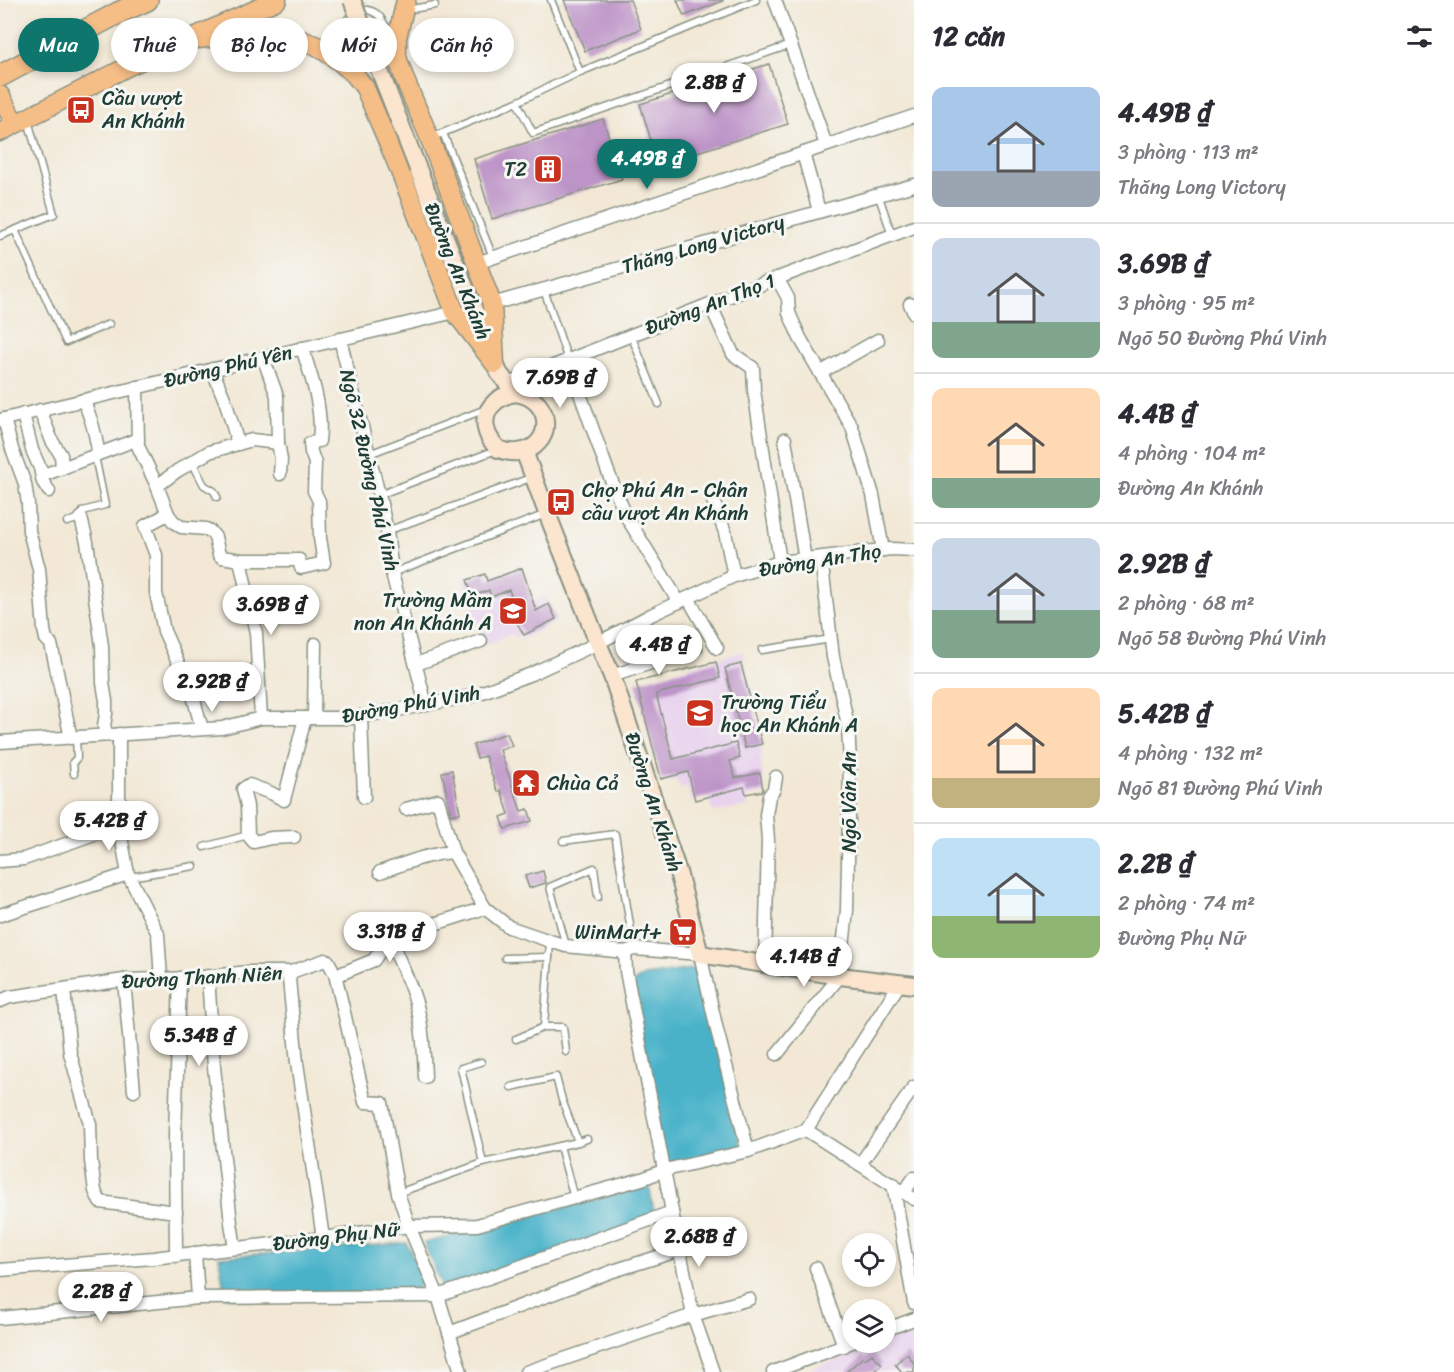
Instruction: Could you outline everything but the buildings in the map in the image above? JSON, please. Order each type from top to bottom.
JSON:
[{"type":"highway","points":[[0,76],[147,0]]},
{"type":"main road","points":[[198,35],[278,0]]},
{"type":"main road","points":[[397,38],[404,5]]},
{"type":"main road","points":[[198,39],[266,33],[294,37],[317,46],[355,75],[365,88],[455,312],[504,379]]},
{"type":"main road","points":[[397,57],[405,80],[436,136],[485,260],[504,379]]},
{"type":"main road","points":[[0,95],[14,124],[117,72]]},
{"type":"street","name":"Đường An Khánh","points":[[352,0],[504,379],[494,404],[487,414],[486,429],[498,449]]},
{"type":"street","points":[[775,0],[826,145]]},
{"type":"street","points":[[485,260],[914,116]]},
{"type":"street","points":[[803,153],[819,211]]},
{"type":"street","name":"Thăng Long Victory","points":[[492,304],[914,185]]},
{"type":"street","name":"Đường An Thọ 1","points":[[504,379],[568,360],[914,227]]},
{"type":"street","points":[[777,278],[788,298],[789,313],[800,338],[852,427],[873,495],[883,550]]},
{"type":"street","points":[[710,304],[733,354],[753,368],[754,390],[780,562]]},
{"type":"street","name":"Đường Phú Yên","points":[[2,419],[455,312]]},
{"type":"street","name":"Ngõ 32 Đường Phú Vinh","points":[[340,339],[379,495],[387,531],[392,573],[426,705]]},
{"type":"street","points":[[820,373],[878,340]]},
{"type":"street","points":[[137,387],[138,446],[173,521],[181,527],[210,531],[219,555],[222,557],[240,560],[299,560],[301,568],[324,563],[320,538],[319,501],[314,491],[315,463],[309,443],[319,441],[320,419],[314,384],[302,348]]},
{"type":"street","points":[[263,357],[277,396],[280,474]]},
{"type":"street","points":[[568,360],[626,516],[717,648]]},
{"type":"street","points":[[212,369],[226,403],[238,444]]},
{"type":"street","points":[[494,404],[506,394],[504,379]]},
{"type":"street","points":[[498,449],[515,453],[524,451],[538,442],[545,426],[545,418],[537,403],[504,379]]},
{"type":"street","points":[[83,400],[91,416],[99,450],[95,455]]},
{"type":"street","points":[[40,410],[52,441],[61,455],[62,468]]},
{"type":"street","points":[[23,414],[32,450],[43,482],[49,491]]},
{"type":"street","points":[[2,419],[26,484],[29,531],[39,569],[44,630],[46,639],[51,644],[74,737]]},
{"type":"street","points":[[49,473],[138,439]]},
{"type":"street","points":[[785,439],[805,560]]},
{"type":"street","points":[[157,486],[209,452],[252,440],[278,443]]},
{"type":"street","name":"Đường An Khánh","points":[[524,451],[612,676],[678,872],[700,954]]},
{"type":"street","points":[[712,498],[725,532],[734,576]]},
{"type":"street","points":[[168,514],[145,526],[156,555],[156,593],[164,631],[193,696],[202,729]]},
{"type":"street","points":[[81,518],[87,542],[100,634],[106,701],[104,726],[113,735],[119,825],[129,876],[159,934],[161,979]]},
{"type":"street","name":"Đường An Thọ","points":[[598,643],[734,576],[780,562],[883,550],[914,550]]},
{"type":"street","name":"Ngõ Vân An","points":[[821,558],[833,657],[848,725],[850,763],[847,910],[840,976]]},
{"type":"street","points":[[240,560],[256,633],[261,718]]},
{"type":"street","points":[[416,664],[481,641]]},
{"type":"street","name":"Đường Phú Vinh","points":[[0,742],[222,728],[261,718],[361,717],[472,696],[531,674],[598,643]]},
{"type":"street","points":[[294,837],[270,838],[254,842],[248,835],[247,806],[243,789],[249,785],[284,800],[309,718],[315,644]]},
{"type":"street","points":[[612,676],[696,648]]},
{"type":"street","points":[[361,717],[364,797]]},
{"type":"street","points":[[765,964],[768,840],[766,815],[769,796],[774,789],[776,777]]},
{"type":"street","points":[[406,809],[438,800],[453,852],[485,908],[509,927],[566,946],[700,954],[907,984],[806,1130],[909,1195],[914,1178]]},
{"type":"street","points":[[0,861],[24,859],[119,825]]},
{"type":"street","points":[[380,872],[439,853],[453,852]]},
{"type":"street","points":[[0,915],[129,876]]},
{"type":"street","points":[[461,1372],[438,1296],[398,1193],[382,1103],[365,1102],[335,974],[375,960],[383,946],[400,935],[485,908]]},
{"type":"street","points":[[391,940],[412,988],[417,1006],[424,1046],[425,1077]]},
{"type":"street","points":[[630,951],[626,971],[672,1212],[693,1315],[713,1372]]},
{"type":"street","points":[[700,954],[748,1151]]},
{"type":"street","name":"Đường Thanh Niên","points":[[0,1001],[10,997],[124,980],[248,972],[291,972],[325,960],[328,961],[335,974]]},
{"type":"street","points":[[291,972],[289,979],[297,1063],[324,1238]]},
{"type":"street","points":[[208,976],[215,1078],[235,1248]]},
{"type":"street","points":[[777,1054],[840,976]]},
{"type":"street","points":[[176,1256],[180,978]]},
{"type":"street","points":[[124,980],[134,1091]]},
{"type":"street","points":[[64,989],[70,1053],[90,1124],[91,1161],[95,1191],[100,1202],[176,1212]]},
{"type":"street","points":[[860,1164],[914,1087]]},
{"type":"street","name":"Đường Phụ Nữ","points":[[0,1270],[176,1256],[409,1226],[477,1225],[642,1179],[665,1170],[748,1151],[806,1130]]},
{"type":"street","points":[[893,1184],[914,1303]]},
{"type":"street","points":[[0,1318],[198,1299],[438,1296],[672,1212]]},
{"type":"street","points":[[450,1334],[613,1271],[728,1237]]},
{"type":"street","points":[[195,1253],[198,1299]]},
{"type":"street","points":[[816,1268],[842,1330]]},
{"type":"street","points":[[526,1372],[693,1315],[749,1299]]},
{"type":"street","points":[[896,1326],[914,1319]]},
{"type":"street","points":[[773,1372],[842,1346]]},
{"type":"lane","points":[[551,0],[580,72]]},
{"type":"lane","points":[[436,136],[517,102],[580,72],[756,0]]},
{"type":"lane","points":[[404,5],[435,4]]},
{"type":"lane","points":[[349,18],[356,11],[366,10],[380,18]]},
{"type":"lane","points":[[517,102],[533,133],[790,45]]},
{"type":"lane","points":[[0,236],[54,214],[14,124]]},
{"type":"lane","points":[[878,195],[891,235]]},
{"type":"lane","points":[[15,230],[66,342],[109,324]]},
{"type":"lane","points":[[543,289],[568,360]]},
{"type":"lane","points":[[631,334],[660,404]]},
{"type":"lane","points":[[369,454],[494,404]]},
{"type":"lane","points":[[379,495],[498,449]]},
{"type":"lane","points":[[67,522],[81,518],[83,512],[105,505],[95,455]]},
{"type":"lane","points":[[192,462],[204,485],[214,491],[217,497]]},
{"type":"lane","points":[[387,531],[534,477]]},
{"type":"lane","points":[[392,573],[547,513]]},
{"type":"lane","points":[[762,650],[831,639]]},
{"type":"lane","points":[[74,737],[77,758],[73,762],[74,774]]},
{"type":"lane","points":[[563,841],[615,834],[630,951]]},
{"type":"lane","points":[[204,847],[248,835]]},
{"type":"lane","points":[[129,876],[194,866]]},
{"type":"lane","points":[[566,946],[550,887],[594,868],[598,897]]},
{"type":"lane","points":[[544,1027],[550,941]]},
{"type":"lane","points":[[506,958],[549,957]]},
{"type":"lane","points":[[516,1039],[544,1027],[563,1027],[566,1052]]},
{"type":"lane","points":[[481,1062],[460,1068],[483,1163]]},
{"type":"lane","points":[[511,1087],[556,1077],[578,1142]]},
{"type":"lane","points":[[398,1193],[483,1163],[587,1139]]},
{"type":"lane","points":[[560,1146],[574,1198]]},
{"type":"shaded area","name":"Trường Mầm non An Khánh A","points":[[521,566],[533,600],[545,596],[557,621],[522,639],[519,635],[515,638],[512,634],[485,645],[462,580],[486,571],[489,577]]},
{"type":"shaded area","name":"Trường Tiểu học An Khánh A","points":[[742,652],[762,744],[761,765],[766,793],[747,796],[748,806],[713,812],[708,797],[692,801],[687,787],[680,788],[677,780],[662,782],[636,682]]},
{"type":"shaded area","points":[[914,1330],[914,1372],[803,1372],[855,1353],[896,1353],[896,1337]]},
{"type":"water","points":[[698,968],[742,1150],[673,1169],[664,1161],[632,983],[644,976]]},
{"type":"water","points":[[649,1186],[655,1217],[455,1287],[442,1287],[424,1243]]},
{"type":"water","points":[[407,1243],[423,1280],[417,1289],[253,1300],[225,1296],[219,1257]]},
{"type":"place","name":"Cầu vượt An Khánh","points":[[81,110]]},
{"type":"place","name":"T2","points":[[548,169]]},
{"type":"place","name":"Chợ Phú An - Chân cầu vượt An Khánh","points":[[561,502]]},
{"type":"place","name":"Trường Mầm non An Khánh A","points":[[513,611]]},
{"type":"place","name":"Trường Tiểu học An Khánh A","points":[[700,713]]},
{"type":"place","name":"Chùa Cả","points":[[526,783]]},
{"type":"place","name":"WinMart+","points":[[683,932]]}]
